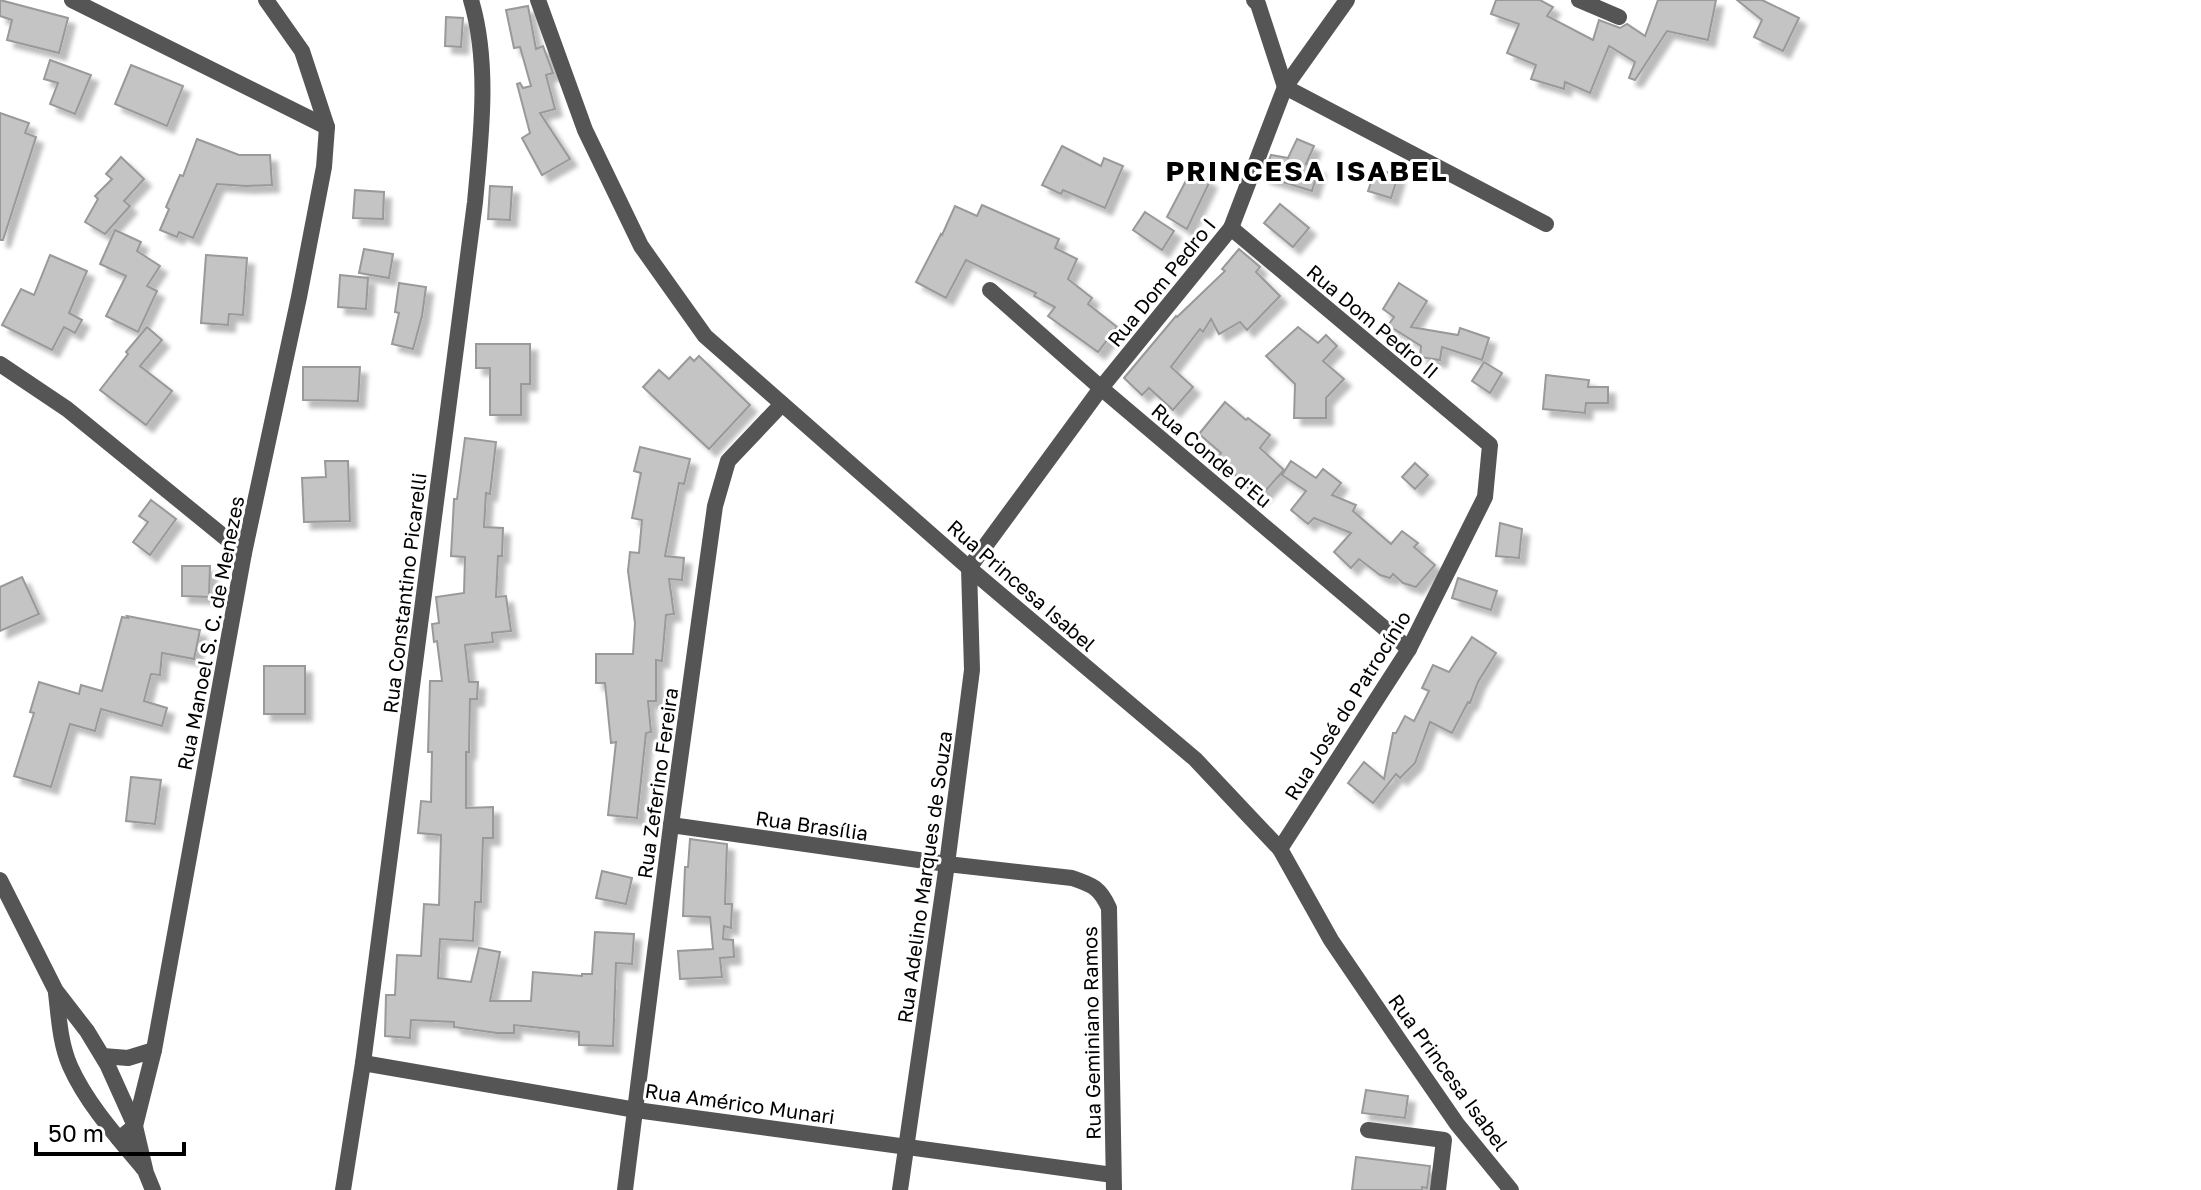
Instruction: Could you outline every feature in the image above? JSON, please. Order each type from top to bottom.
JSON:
[{"type":"street","points":[[72,0],[327,127]]},
{"type":"street","points":[[266,0],[302,51],[327,127]]},
{"type":"street","name":"Rua Constantino Picarelli","points":[[343,1190],[363,1063],[475,202],[483,117],[479,25],[471,0]]},
{"type":"street","name":"Rua Princesa Isabel","points":[[538,0],[585,130],[641,246],[705,336],[969,568],[1195,759],[1280,849],[1331,940],[1457,1124],[1511,1190]]},
{"type":"street","points":[[1254,0],[1258,4],[1285,87],[1546,224]]},
{"type":"street","name":"Rua Dom Pedro I","points":[[969,568],[1101,388],[1231,228],[1285,87],[1347,0]]},
{"type":"street","points":[[1579,0],[1619,17]]},
{"type":"street","name":"Rua Manoel S. C. de Menezes","points":[[135,1126],[154,1050],[244,553],[324,167],[327,127]]},
{"type":"street","name":"Rua Dom Pedro II","points":[[1231,228],[1490,445]]},
{"type":"street","name":"Rua Conde d'Eu","points":[[990,290],[1409,649]]},
{"type":"street","points":[[0,364],[67,409],[244,553]]},
{"type":"street","name":"Rua Zeferino Fereira","points":[[625,1190],[715,506],[728,461],[782,404]]},
{"type":"street","name":"Rua José do Patrocínio","points":[[1280,849],[1409,649],[1485,497],[1490,445]]},
{"type":"street","name":"Rua Adelino Marques de Souza","points":[[900,1190],[972,670],[969,568]]},
{"type":"street","name":"Rua Brasília","points":[[671,825],[947,864]]},
{"type":"street","name":"Rua Geminiano Ramos","points":[[947,864],[1072,878],[1102,892],[1109,908],[1114,1183]]},
{"type":"street","points":[[0,880],[56,991],[103,1056],[135,1126],[153,1190]]},
{"type":"street","points":[[56,991],[61,1038],[70,1066],[85,1093],[146,1173]]},
{"type":"street","points":[[103,1056],[128,1058],[154,1050]]},
{"type":"street","name":"Rua Américo Munari","points":[[363,1063],[636,1110],[906,1145],[1114,1183]]},
{"type":"street","points":[[119,1139],[135,1126]]},
{"type":"street","points":[[1368,1130],[1444,1140],[1438,1190]]},
{"type":"building","points":[[0,0],[68,18],[59,53],[7,40],[12,20],[0,16]]},
{"type":"building","points":[[1496,0],[1540,0],[1553,7],[1547,16],[1593,40],[1599,20],[1620,28],[1627,24],[1645,36],[1658,0],[1716,0],[1708,40],[1667,31],[1635,80],[1629,78],[1635,62],[1609,46],[1590,93],[1565,82],[1564,89],[1531,79],[1536,65],[1507,53],[1519,24],[1491,14]]},
{"type":"building","points":[[1737,0],[1762,0],[1799,18],[1783,51],[1754,37],[1762,20]]},
{"type":"building","points":[[528,6],[536,49],[543,46],[553,73],[546,75],[555,109],[540,113],[570,159],[542,175],[522,138],[530,133],[517,84],[520,83],[523,88],[531,86],[520,47],[514,48],[506,10]]},
{"type":"building","points":[[446,17],[463,18],[461,47],[445,46]]},
{"type":"building","points":[[50,60],[91,75],[75,114],[50,104],[58,83],[44,79]]},
{"type":"building","points":[[131,65],[183,86],[167,126],[115,104]]},
{"type":"building","points":[[0,113],[29,123],[25,133],[36,137],[3,240],[0,240]]},
{"type":"building","points":[[197,139],[239,155],[270,155],[272,185],[217,184],[193,238],[179,232],[177,237],[160,230],[169,209],[166,207],[180,175],[183,176]]},
{"type":"building","points":[[1297,139],[1314,146],[1306,164],[1319,168],[1312,191],[1263,176],[1271,155],[1288,158]]},
{"type":"building","points":[[1062,146],[1101,166],[1104,158],[1123,166],[1105,208],[1063,190],[1061,194],[1042,185]]},
{"type":"building","points":[[121,157],[144,179],[124,201],[130,206],[105,234],[85,222],[98,199],[95,196],[112,179],[106,174]]},
{"type":"building","points":[[1376,168],[1398,176],[1391,198],[1368,191]]},
{"type":"building","points":[[1191,171],[1210,181],[1187,229],[1167,217]]},
{"type":"building","points":[[490,186],[512,187],[510,220],[488,219]]},
{"type":"building","points":[[355,190],[384,192],[383,219],[353,218]]},
{"type":"building","points":[[1280,204],[1309,228],[1293,247],[1264,223]]},
{"type":"building","points":[[982,205],[1059,239],[1055,248],[1077,259],[1068,279],[1092,298],[1088,304],[1117,327],[1098,352],[1048,316],[1055,307],[1034,296],[1036,293],[966,260],[946,298],[916,282],[955,206],[977,216]]},
{"type":"building","points":[[1145,212],[1174,231],[1162,250],[1133,230]]},
{"type":"building","points":[[115,230],[141,242],[137,251],[160,266],[147,286],[157,291],[138,332],[106,316],[126,276],[100,264]]},
{"type":"building","points":[[364,249],[393,254],[389,278],[359,273]]},
{"type":"building","points":[[1239,249],[1260,267],[1256,272],[1280,296],[1247,330],[1240,322],[1219,334],[1211,319],[1203,332],[1200,329],[1171,367],[1193,387],[1173,410],[1149,388],[1142,395],[1124,378],[1176,316],[1225,271],[1222,269]]},
{"type":"building","points":[[50,255],[87,271],[69,313],[82,320],[75,333],[64,327],[52,350],[2,325],[21,289],[34,295]]},
{"type":"building","points":[[206,255],[247,258],[243,315],[229,314],[228,325],[201,323]]},
{"type":"building","points":[[340,275],[368,278],[366,309],[338,307]]},
{"type":"building","points":[[399,283],[426,287],[413,349],[392,344],[399,313],[395,312]]},
{"type":"building","points":[[1399,283],[1427,301],[1411,327],[1458,335],[1460,328],[1489,338],[1482,360],[1442,347],[1440,360],[1420,357],[1421,346],[1386,324],[1394,317],[1383,309]]},
{"type":"building","points":[[147,327],[162,340],[140,366],[172,391],[146,425],[100,390]]},
{"type":"building","points":[[1298,327],[1318,343],[1326,335],[1337,346],[1323,361],[1344,379],[1326,398],[1326,418],[1294,418],[1295,384],[1266,356]]},
{"type":"building","points":[[476,344],[530,344],[530,384],[521,384],[521,415],[490,415],[490,368],[476,368]]},
{"type":"building","points":[[699,356],[750,405],[709,449],[643,387],[659,370],[669,379],[690,357],[694,361]]},
{"type":"building","points":[[1484,362],[1502,373],[1490,393],[1472,381]]},
{"type":"building","points":[[303,367],[360,367],[358,401],[303,400]]},
{"type":"building","points":[[1546,375],[1589,380],[1588,387],[1608,387],[1608,403],[1586,403],[1585,413],[1543,409]]},
{"type":"building","points":[[1225,402],[1270,435],[1260,448],[1284,470],[1259,498],[1246,483],[1216,460],[1221,453],[1199,434]]},
{"type":"building","points":[[465,438],[496,442],[490,494],[486,493],[484,527],[503,528],[496,597],[506,596],[511,631],[492,633],[493,642],[465,645],[469,682],[478,682],[477,699],[470,699],[466,808],[493,807],[493,838],[483,838],[481,902],[475,902],[473,941],[440,939],[438,978],[471,982],[479,948],[500,952],[490,1001],[531,1001],[533,972],[592,974],[595,932],[634,934],[632,964],[616,963],[613,1046],[579,1045],[579,1032],[514,1025],[514,1033],[497,1033],[454,1027],[454,1022],[411,1020],[410,1038],[385,1036],[386,995],[395,995],[397,955],[421,956],[424,904],[439,905],[441,835],[418,833],[421,801],[431,802],[432,752],[428,752],[430,681],[442,681],[432,624],[439,623],[436,597],[464,593],[465,557],[451,556],[454,499],[457,499]]},
{"type":"building","points":[[640,447],[690,459],[684,484],[679,483],[665,556],[684,558],[682,580],[669,579],[674,614],[666,615],[662,661],[656,660],[656,701],[648,701],[651,732],[646,733],[637,818],[608,815],[616,742],[611,743],[605,683],[596,683],[596,654],[633,654],[635,623],[628,571],[630,552],[639,553],[642,520],[632,518],[641,473],[634,471]]},
{"type":"building","points":[[325,461],[348,461],[350,521],[304,522],[302,478],[326,477]]},
{"type":"building","points":[[1291,461],[1316,478],[1323,469],[1341,483],[1332,495],[1356,505],[1353,511],[1391,544],[1402,531],[1418,543],[1414,547],[1435,565],[1416,587],[1403,583],[1393,574],[1390,578],[1380,575],[1359,559],[1351,568],[1334,552],[1351,533],[1314,518],[1308,524],[1291,510],[1306,491],[1282,475]]},
{"type":"building","points":[[1415,463],[1428,475],[1415,489],[1402,477]]},
{"type":"building","points":[[151,500],[176,519],[150,555],[133,542],[148,522],[139,516]]},
{"type":"building","points":[[1500,523],[1522,529],[1519,558],[1496,556]]},
{"type":"building","points":[[182,566],[210,566],[209,597],[182,596]]},
{"type":"building","points":[[22,577],[39,614],[0,631],[0,587]]},
{"type":"building","points":[[1458,578],[1497,591],[1491,610],[1452,598]]},
{"type":"building","points":[[122,617],[200,630],[194,659],[162,653],[160,675],[151,674],[144,701],[167,708],[162,726],[101,709],[95,731],[70,724],[51,787],[14,776],[34,713],[30,712],[39,682],[79,694],[81,685],[102,691]]},
{"type":"building","points":[[1472,637],[1496,653],[1478,682],[1470,703],[1452,733],[1430,722],[1415,763],[1400,778],[1396,774],[1373,803],[1348,783],[1364,762],[1384,779],[1393,733],[1396,733],[1405,716],[1414,721],[1429,691],[1422,688],[1433,665],[1449,672]]},
{"type":"building","points":[[264,666],[305,666],[305,714],[264,714]]},
{"type":"building","points":[[131,777],[161,780],[155,824],[126,821]]},
{"type":"building","points":[[690,839],[727,844],[725,904],[732,904],[731,928],[724,926],[723,939],[733,940],[734,957],[720,958],[722,977],[680,979],[678,951],[713,949],[710,917],[683,916],[685,867],[688,867]]},
{"type":"building","points":[[602,871],[632,878],[626,904],[596,898]]},
{"type":"building","points":[[1366,1090],[1408,1096],[1405,1118],[1362,1113]]},
{"type":"building","points":[[1356,1157],[1430,1166],[1427,1188],[1352,1190]]},
{"type":"district","name":"PRINCESA ISABEL","points":[[1307,170]]}]
